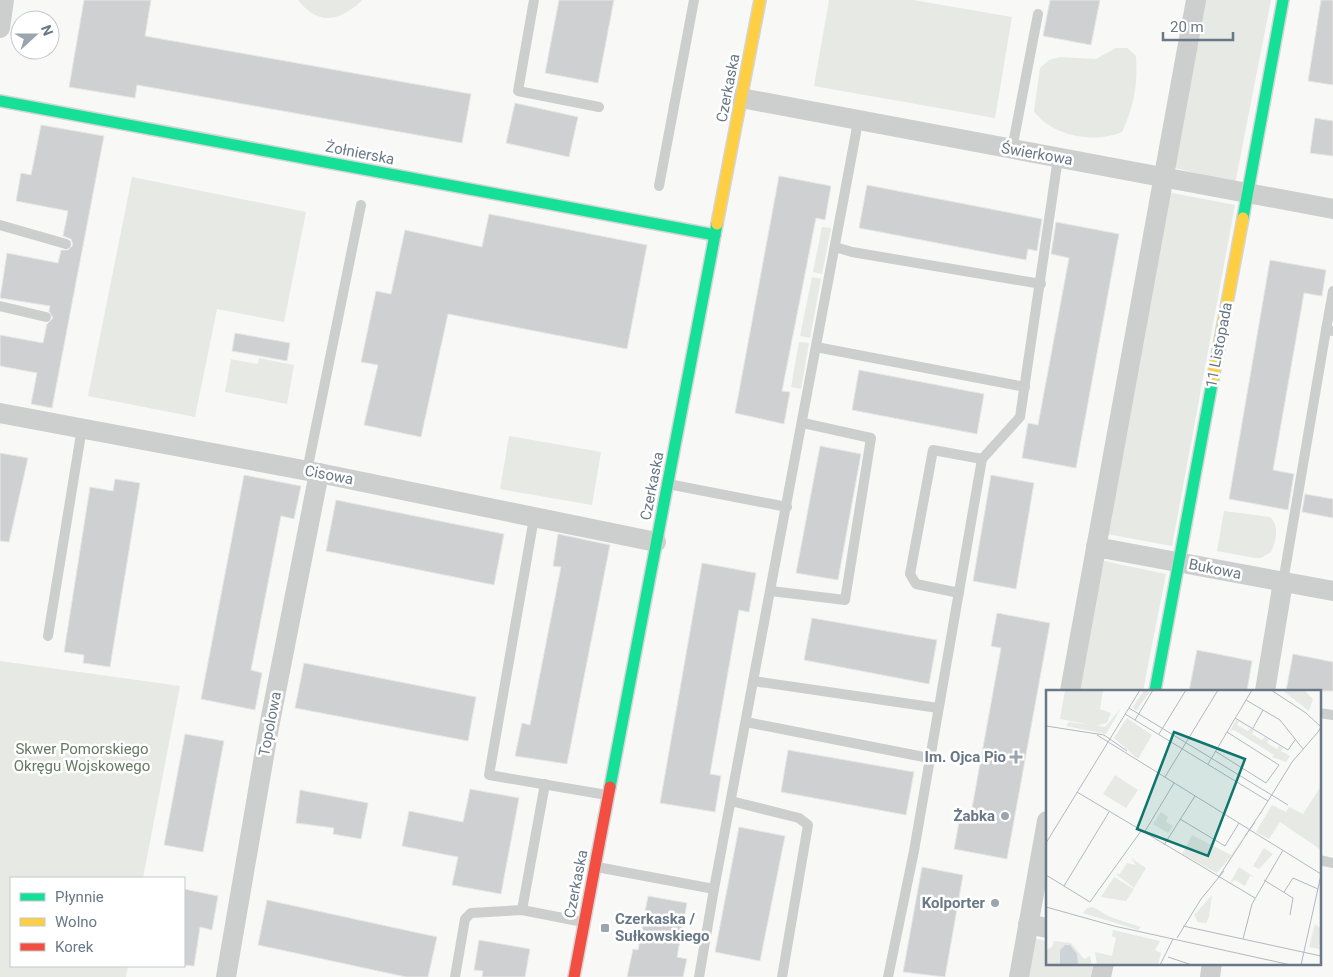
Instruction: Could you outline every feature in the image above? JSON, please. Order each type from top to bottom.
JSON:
[{"type":"street","name":"Czerkaska","points":[[574,977],[760,0]]},
{"type":"street","points":[[1070,690],[1196,0]]},
{"type":"street","name":"11 Listopada","points":[[1155,690],[1283,0]]},
{"type":"street","points":[[0,28],[3,3]]},
{"type":"street","name":"Świerkowa","points":[[741,98],[858,122],[1333,209]]},
{"type":"street","name":"Żołnierska","points":[[0,101],[715,235]]},
{"type":"street","name":"Cisowa","points":[[0,413],[313,472],[656,542]]},
{"type":"street","name":"Topolowa","points":[[226,977],[313,472]]},
{"type":"street","name":"Bukowa","points":[[1096,547],[1333,591]]},
{"type":"street","points":[[1265,690],[1283,582]]},
{"type":"street","points":[[1018,977],[1037,926],[1046,832]]},
{"type":"street","points":[[1101,977],[1104,964]]},
{"type":"street","points":[[1210,977],[1212,964]]},
{"type":"lane","points":[[534,0],[518,91],[599,106]]},
{"type":"lane","points":[[659,186],[694,0]]},
{"type":"lane","points":[[1012,149],[1038,14]]},
{"type":"lane","points":[[701,977],[714,889],[772,591],[858,122]]},
{"type":"lane","points":[[888,977],[914,852],[982,459],[1020,417],[1058,158]]},
{"type":"lane","points":[[313,472],[361,205]]},
{"type":"lane","points":[[0,225],[66,244]]},
{"type":"lane","points":[[835,247],[852,252],[1041,284]]},
{"type":"lane","points":[[1283,582],[1330,330],[1333,291]]},
{"type":"lane","points":[[0,306],[46,317]]},
{"type":"lane","points":[[816,347],[1025,387]]},
{"type":"lane","points":[[772,591],[845,600],[871,438],[803,423]]},
{"type":"lane","points":[[48,636],[82,428]]},
{"type":"lane","points":[[959,592],[916,584],[910,574],[933,450],[982,459]]},
{"type":"lane","points":[[667,484],[787,507]]},
{"type":"lane","points":[[534,518],[489,775],[608,795]]},
{"type":"lane","points":[[754,681],[938,708]]},
{"type":"lane","points":[[1320,713],[1333,716]]},
{"type":"lane","points":[[746,722],[929,758]]},
{"type":"lane","points":[[522,910],[545,784]]},
{"type":"lane","points":[[731,801],[799,818],[808,824],[782,977]]},
{"type":"lane","points":[[1320,860],[1333,863]]},
{"type":"lane","points":[[594,866],[714,889]]},
{"type":"lane","points":[[455,977],[466,919],[471,913],[522,910],[584,922]]},
{"type":"green space","points":[[298,0],[362,0],[355,7],[342,14],[328,18],[310,12]]},
{"type":"green space","points":[[829,0],[913,0],[1012,17],[995,118],[814,86]]},
{"type":"green space","points":[[1202,0],[1271,0],[1235,184],[1172,167]]},
{"type":"green space","points":[[1116,48],[1127,48],[1136,56],[1134,95],[1130,114],[1122,132],[1111,136],[1099,137],[1074,135],[1051,127],[1034,111],[1040,68],[1049,60],[1060,57],[1096,59]]},
{"type":"green space","points":[[132,177],[306,212],[284,322],[217,309],[195,417],[88,396]]},
{"type":"green space","points":[[1167,192],[1235,205],[1172,546],[1107,534]]},
{"type":"green space","points":[[822,227],[831,228],[822,274],[813,272]]},
{"type":"green space","points":[[812,277],[821,279],[810,338],[800,336]]},
{"type":"green space","points":[[799,342],[809,343],[801,389],[791,387]]},
{"type":"green space","points":[[259,358],[294,365],[287,404],[225,392],[231,359],[258,364]]},
{"type":"green space","points":[[509,436],[601,452],[592,505],[500,489]]},
{"type":"green space","points":[[1224,511],[1270,517],[1276,529],[1276,538],[1271,552],[1261,558],[1255,558],[1217,551]]},
{"type":"green space","points":[[1104,561],[1166,574],[1143,690],[1078,690]]},
{"type":"green space","name":"Skwer Pomorskiego Okręgu Wojskowego","points":[[0,661],[180,686],[143,877],[10,877],[10,967],[128,967],[126,977],[0,977]]},
{"type":"green space","points":[[1032,938],[1046,941],[1046,964],[1093,964],[1091,977],[1025,977]]},
{"type":"building","points":[[84,0],[151,0],[145,36],[471,94],[462,143],[137,85],[135,98],[69,87]]},
{"type":"building","points":[[559,0],[614,0],[598,83],[545,73]]},
{"type":"building","points":[[1050,0],[1100,0],[1091,45],[1043,36]]},
{"type":"building","points":[[1321,0],[1333,0],[1333,85],[1308,81]]},
{"type":"building","points":[[515,103],[578,117],[569,157],[506,143]]},
{"type":"building","points":[[1315,118],[1333,121],[1333,156],[1310,153]]},
{"type":"building","points":[[41,125],[104,136],[52,408],[31,404],[37,373],[0,366],[0,335],[43,343],[47,324],[53,318],[49,311],[50,306],[0,298],[7,253],[58,263],[61,250],[68,250],[73,245],[71,239],[63,236],[68,211],[16,201],[21,173],[31,175]]},
{"type":"building","points":[[779,176],[831,186],[825,220],[816,218],[782,391],[790,392],[784,424],[735,413]]},
{"type":"building","points":[[867,185],[1042,219],[1037,251],[1028,249],[1026,260],[859,228]]},
{"type":"building","points":[[489,214],[647,245],[627,349],[448,314],[421,437],[364,425],[378,365],[361,362],[376,291],[391,294],[405,230],[482,247]]},
{"type":"building","points":[[1056,222],[1119,234],[1076,468],[1022,458],[1028,423],[1038,425],[1069,258],[1051,254]]},
{"type":"building","points":[[1270,260],[1326,270],[1322,296],[1304,293],[1273,470],[1294,474],[1288,510],[1229,499]]},
{"type":"building","points":[[235,333],[290,343],[287,361],[232,351]]},
{"type":"building","points":[[859,370],[984,394],[977,434],[852,410]]},
{"type":"building","points":[[820,446],[861,454],[838,580],[796,573]]},
{"type":"building","points":[[0,453],[28,458],[9,542],[0,541]]},
{"type":"building","points":[[244,475],[301,486],[294,519],[281,516],[251,670],[262,673],[255,710],[201,699]]},
{"type":"building","points":[[991,475],[1034,483],[1016,589],[973,581]]},
{"type":"building","points":[[115,479],[140,483],[110,667],[83,663],[84,655],[64,652],[90,487],[113,491]]},
{"type":"building","points":[[1305,494],[1333,499],[1333,518],[1302,512]]},
{"type":"building","points":[[336,500],[504,534],[494,585],[326,551]]},
{"type":"building","points":[[558,534],[610,545],[567,764],[515,756],[522,723],[530,725],[561,567],[553,566]]},
{"type":"building","points":[[702,563],[756,573],[749,612],[739,610],[710,774],[721,776],[715,812],[660,803]]},
{"type":"building","points":[[997,613],[1050,623],[1007,859],[954,849],[960,817],[970,819],[1001,648],[991,646]]},
{"type":"building","points":[[812,618],[937,640],[929,684],[804,660]]},
{"type":"building","points":[[1197,650],[1252,661],[1247,690],[1189,690]]},
{"type":"building","points":[[1293,654],[1333,662],[1333,691],[1286,690]]},
{"type":"building","points":[[304,663],[476,697],[468,741],[295,708]]},
{"type":"building","points":[[185,734],[224,741],[203,852],[164,845]]},
{"type":"building","points":[[788,750],[914,772],[906,815],[781,792]]},
{"type":"building","points":[[470,789],[519,798],[501,894],[452,885],[458,857],[402,846],[409,811],[463,822]]},
{"type":"building","points":[[300,790],[368,803],[361,839],[333,834],[334,828],[296,823]]},
{"type":"building","points":[[739,827],[785,836],[760,961],[715,952]]},
{"type":"building","points":[[922,867],[963,875],[945,977],[903,972]]},
{"type":"building","points":[[185,889],[218,896],[212,930],[200,927],[194,966],[185,965]]},
{"type":"building","points":[[648,896],[687,903],[677,957],[687,959],[683,977],[627,977],[633,949],[638,950]]},
{"type":"building","points":[[267,900],[437,937],[428,977],[406,977],[258,945]]},
{"type":"building","points":[[479,940],[530,949],[525,977],[482,977],[483,971],[474,970]]},
{"type":"traffic: fast","points":[[1243,218],[1283,0]]},
{"type":"traffic: fast","points":[[0,101],[715,235]]},
{"type":"traffic: fast","points":[[610,787],[717,224]]},
{"type":"traffic: fast","points":[[1155,690],[1213,378]]},
{"type":"traffic: slow","points":[[717,224],[760,0]]},
{"type":"traffic: slow","points":[[1213,378],[1243,218]]},
{"type":"traffic: jam","points":[[574,977],[610,787]]},
{"type":"place","name":"Im. Ojca Pio","points":[[1016,757]]},
{"type":"place","name":"Żabka","points":[[1005,816]]},
{"type":"place","name":"Kolporter","points":[[995,903]]},
{"type":"place","name":"Czerkaska / Sułkowskiego","points":[[605,928]]}]
